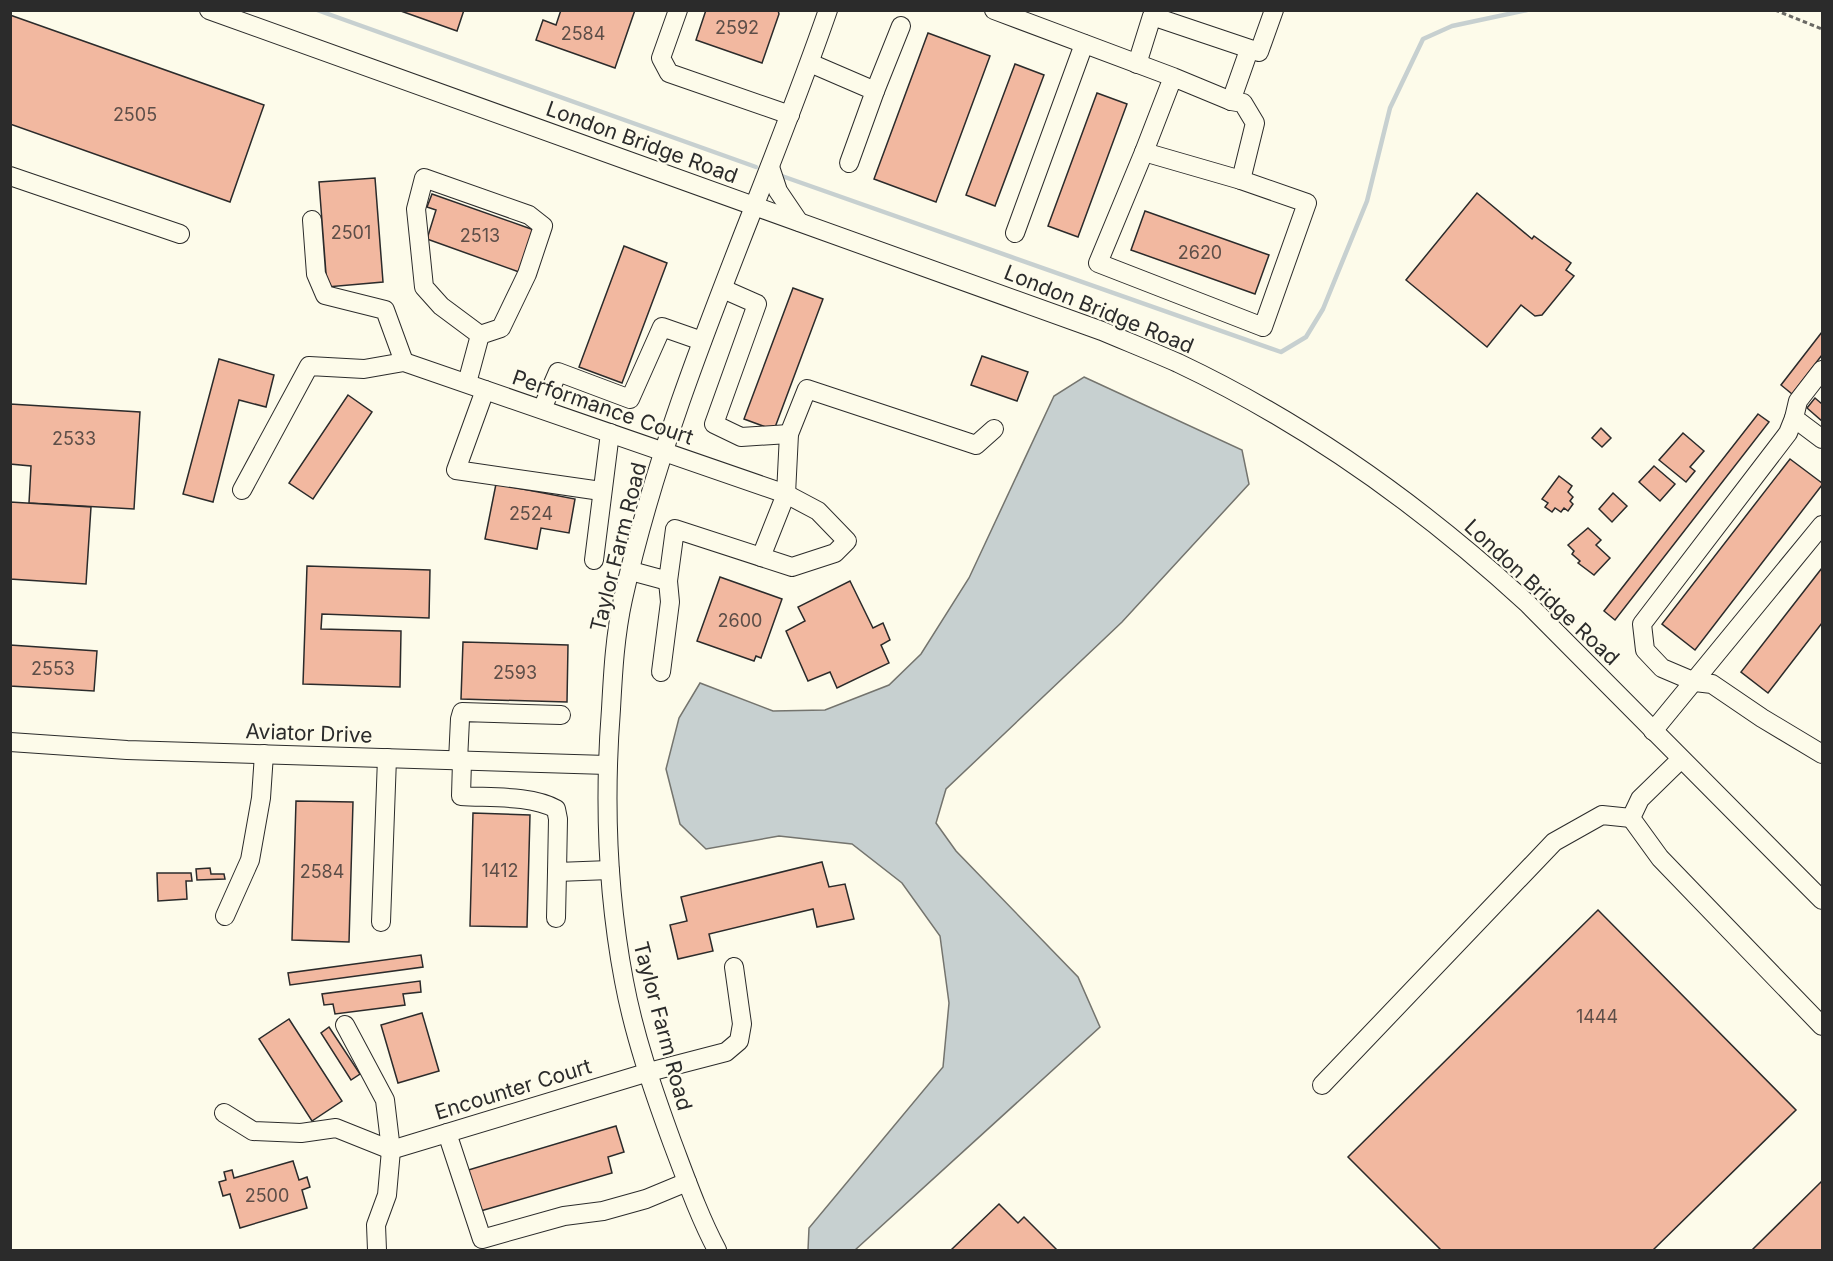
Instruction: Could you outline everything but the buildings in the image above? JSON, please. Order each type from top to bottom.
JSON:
[{"type":"street","name":"London Bridge Road","points":[[209,10],[1102,331],[1178,363],[1281,418],[1368,473],[1464,547],[1528,604],[1822,900]]},
{"type":"street","points":[[678,10],[661,58],[669,73],[790,115]]},
{"type":"street","name":"Taylor Farm Road","points":[[717,1251],[687,1182],[649,1072],[624,983],[614,917],[610,870],[607,765],[614,662],[623,602],[664,452],[702,341],[810,63],[828,10]]},
{"type":"street","points":[[994,10],[1232,101],[1243,103],[1255,123],[1240,180]]},
{"type":"street","points":[[1137,64],[1153,13],[1259,52],[1274,10]]},
{"type":"street","points":[[849,164],[901,26]]},
{"type":"street","points":[[1016,233],[1084,44]]},
{"type":"street","points":[[1232,101],[1249,50]]},
{"type":"street","points":[[810,63],[875,91]]},
{"type":"street","points":[[1144,152],[1307,202],[1263,327],[1098,263],[1173,77]]},
{"type":"street","points":[[770,167],[784,203],[799,222]]},
{"type":"street","points":[[10,176],[180,234]]},
{"type":"street","points":[[424,178],[529,215],[543,226],[527,274],[501,328],[480,335],[441,306],[424,287],[416,209],[424,178]]},
{"type":"street","points":[[243,490],[309,366],[364,369],[404,362],[385,310],[326,295],[316,274],[312,220]]},
{"type":"street","points":[[723,289],[758,304],[714,424],[741,437],[789,434]]},
{"type":"street","points":[[542,410],[558,372],[630,399],[662,327],[702,341]]},
{"type":"street","points":[[467,383],[480,335]]},
{"type":"street","name":"Performance Court","points":[[404,362],[786,494],[818,511],[847,541],[835,553],[792,567],[761,557]]},
{"type":"street","points":[[1820,380],[1798,401],[1788,433],[1642,624],[1645,650],[1662,668],[1695,682],[1712,684],[1762,718],[1822,754]]},
{"type":"street","points":[[661,672],[670,602],[668,581],[675,530],[761,557],[786,494],[789,434],[807,388],[976,445],[994,429]]},
{"type":"street","points":[[484,390],[456,470],[601,492]]},
{"type":"street","points":[[1794,418],[1822,439]]},
{"type":"street","points":[[594,560],[610,433]]},
{"type":"street","points":[[1653,731],[1822,525]]},
{"type":"street","points":[[631,571],[668,581]]},
{"type":"street","points":[[556,918],[558,819],[556,809],[547,804],[529,800],[461,796],[460,719],[462,712],[561,715]]},
{"type":"street","name":"Aviator Drive","points":[[10,742],[127,750],[607,765]]},
{"type":"street","points":[[225,916],[250,860],[261,798],[264,754]]},
{"type":"street","points":[[381,922],[387,758]]},
{"type":"street","points":[[1631,818],[1640,800],[1681,759]]},
{"type":"street","points":[[1322,1085],[1554,842],[1602,815],[1631,818],[1660,858],[1822,1026]]},
{"type":"street","points":[[557,872],[610,870]]},
{"type":"street","name":"Encounter Court","points":[[391,1150],[649,1072],[726,1052],[739,1041],[742,1024],[734,967]]},
{"type":"street","points":[[345,1024],[385,1100],[391,1150],[387,1194],[376,1225],[377,1251]]},
{"type":"street","points":[[224,1113],[253,1131],[301,1133],[336,1128],[391,1150]]},
{"type":"street","points":[[447,1133],[482,1239],[564,1216],[603,1211],[646,1199],[687,1182]]},
{"type":"path","points":[[1775,10],[1822,29]]},
{"type":"shaded area","points":[[1084,377],[1242,450],[1249,484],[1122,622],[946,789],[936,823],[956,851],[1078,977],[1100,1027],[855,1250],[808,1250],[809,1228],[943,1067],[949,1003],[940,936],[902,883],[852,844],[779,836],[706,849],[680,824],[666,769],[679,718],[700,683],[773,711],[825,710],[889,685],[921,654],[969,578],[1054,396]]},
{"type":"waterway","points":[[317,10],[756,167]]},
{"type":"waterway","points":[[779,175],[1281,352],[1306,337],[1323,309],[1367,201],[1390,108],[1423,39],[1452,26],[1527,10]]}]
